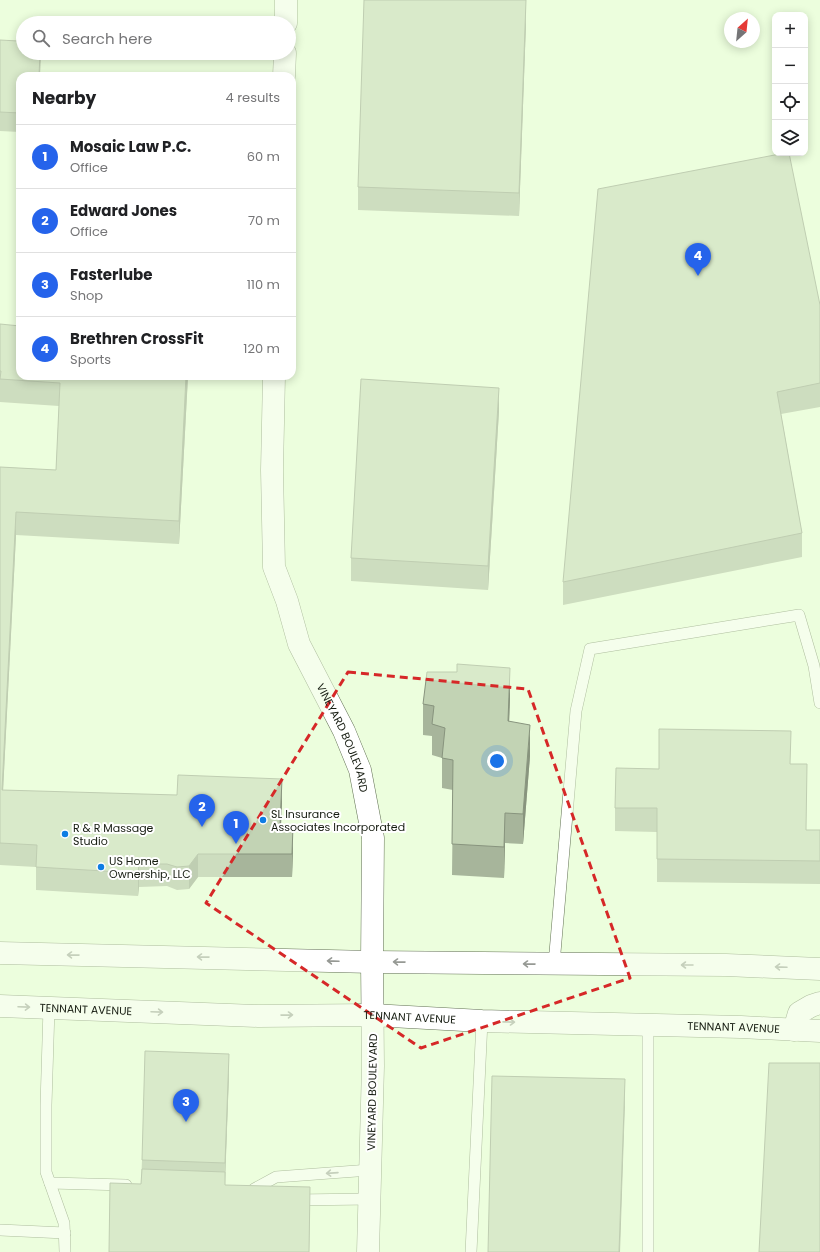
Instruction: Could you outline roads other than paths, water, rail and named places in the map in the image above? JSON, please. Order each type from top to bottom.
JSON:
[{"type":"main road","points":[[286,0],[286,16]]},
{"type":"main road","points":[[284,72],[285,60]]},
{"type":"main road","name":"VINEYARD BOULEVARD","points":[[274,380],[272,470],[274,567],[287,601],[299,644],[344,731],[360,770],[373,838],[373,1066],[368,1252]]},
{"type":"main road","points":[[0,953],[372,962],[726,965],[820,969]]},
{"type":"main road","points":[[794,1030],[799,1013],[820,1003]]},
{"type":"main road","name":"TENNANT AVENUE","points":[[0,1006],[258,1016],[372,1015],[482,1021],[820,1031]]},
{"type":"lane","points":[[554,964],[576,711],[590,649],[799,615],[814,666],[820,703]]},
{"type":"lane","points":[[48,1008],[46,1172],[64,1223],[65,1252]]},
{"type":"lane","points":[[471,1252],[482,1021]]},
{"type":"lane","points":[[648,1025],[648,1252]]},
{"type":"lane","points":[[266,1195],[250,1189],[276,1177],[370,1170]]},
{"type":"lane","points":[[50,1183],[134,1186]]},
{"type":"lane","points":[[285,1200],[370,1199]]},
{"type":"lane","points":[[0,1230],[65,1233]]},
{"type":"place","name":"Brethren CrossFit","points":[[698,276]]},
{"type":"place","name":"SL Insurance Associates Incorporated","points":[[263,820]]},
{"type":"place","name":"Edward Jones","points":[[202,827]]},
{"type":"place","name":"R & R Massage Studio","points":[[65,834]]},
{"type":"place","name":"Mosaic Law P.C.","points":[[236,844]]},
{"type":"place","name":"US Home Ownership, LLC","points":[[101,867]]},
{"type":"place","name":"Fasterlube","points":[[186,1122]]}]
